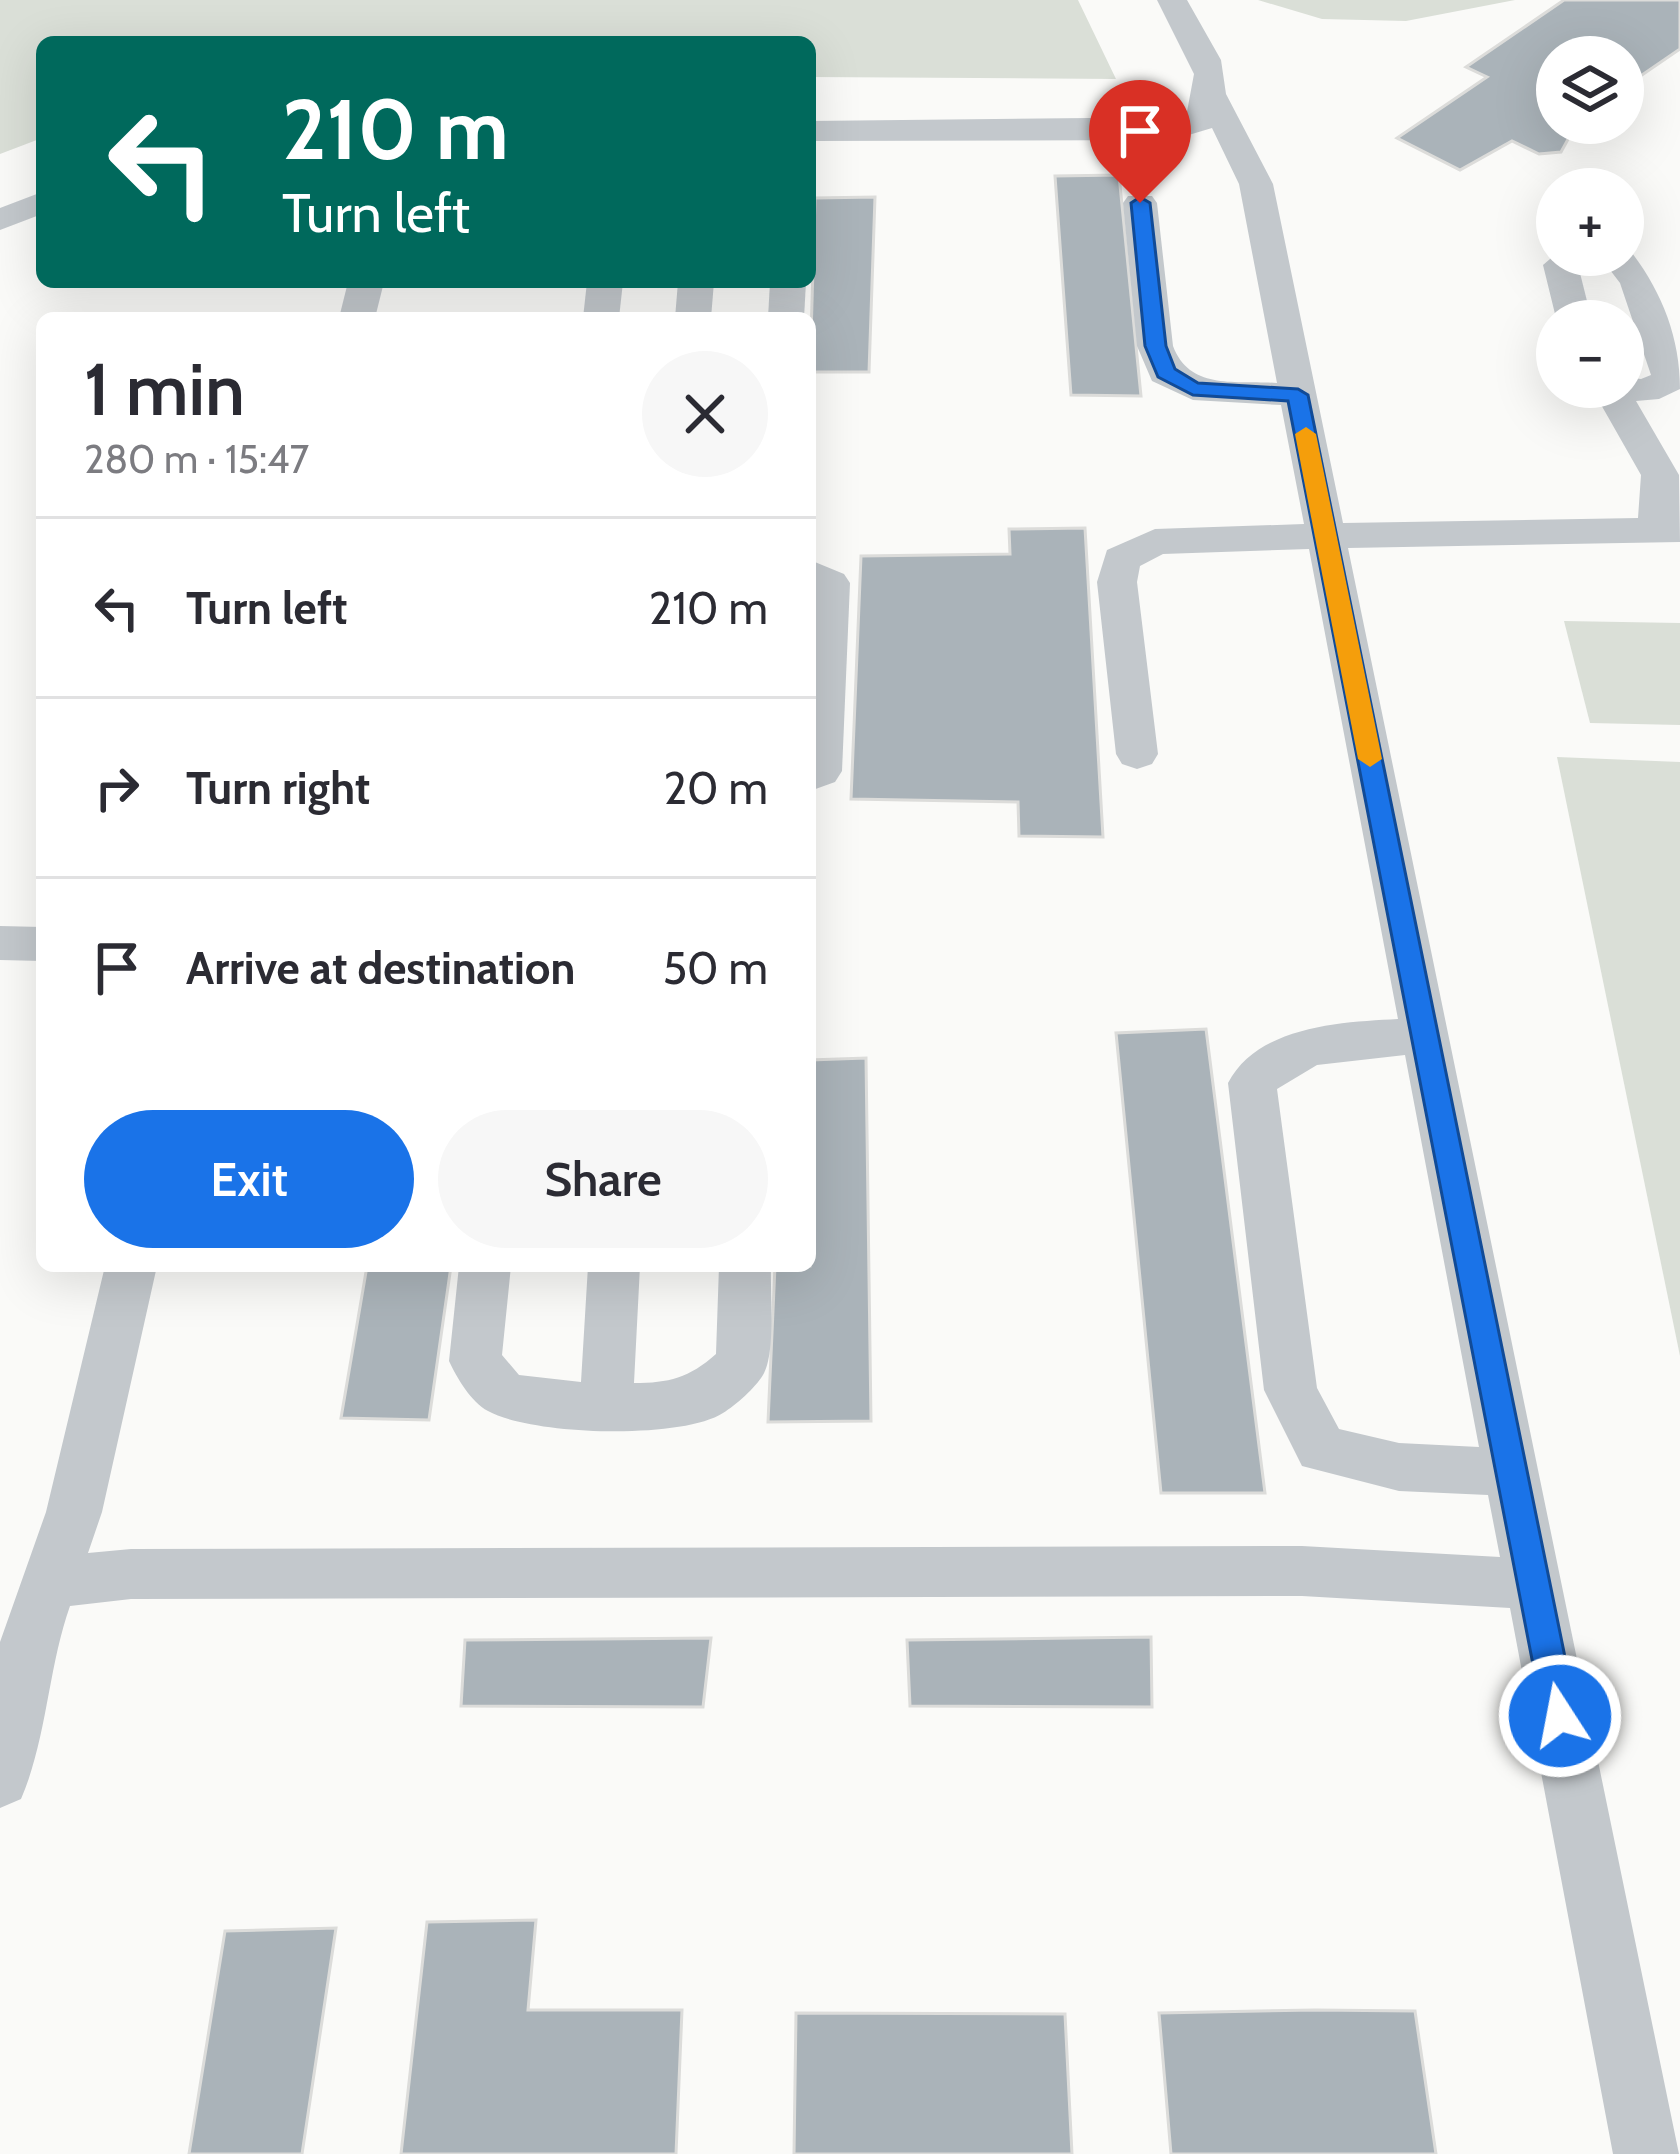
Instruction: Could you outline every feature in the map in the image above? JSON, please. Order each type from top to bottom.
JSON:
[{"type":"street","points":[[1172,0],[1210,70],[1213,99],[1256,184],[1646,2154]]},
{"type":"street","points":[[816,131],[1172,130],[1198,123],[1213,99]]},
{"type":"street","points":[[1140,203],[1155,346],[1166,373],[1193,388],[1298,395]]},
{"type":"street","points":[[0,220],[36,205]]},
{"type":"street","points":[[1569,300],[1560,265],[1580,256],[1617,256],[1637,282],[1643,300]]},
{"type":"street","points":[[1644,302],[1671,380],[1644,391]]},
{"type":"street","points":[[1137,754],[1118,582],[1121,559],[1155,542],[1325,534],[1669,530],[1660,475],[1621,408]]},
{"type":"street","points":[[816,576],[830,583],[820,771],[816,773]]},
{"type":"street","points":[[0,943],[36,944]]},
{"type":"street","points":[[1425,1036],[1323,1044],[1275,1058],[1252,1083],[1291,1390],[1321,1449],[1399,1467],[1511,1472]]},
{"type":"street","points":[[0,1779],[12,1657],[49,1582],[74,1512],[130,1272]]},
{"type":"street","points":[[484,1272],[475,1360],[503,1394],[551,1405],[656,1406],[703,1398],[742,1364],[745,1272]]},
{"type":"street","points":[[606,1402],[614,1272]]},
{"type":"street","points":[[49,1582],[131,1574],[1302,1571],[1534,1584]]},
{"type":"shaded area","points":[[0,0],[1078,0],[1116,79],[816,77],[816,36],[36,36],[36,140],[0,154]]},
{"type":"shaded area","points":[[1258,0],[1515,0],[1406,21],[1322,19]]},
{"type":"shaded area","points":[[1564,621],[1680,623],[1680,725],[1590,723]]},
{"type":"shaded area","points":[[1557,757],[1680,762],[1680,1356]]},
{"type":"building","points":[[1564,0],[1680,0],[1680,49],[1644,74],[1644,36],[1536,36],[1536,144],[1565,144],[1561,152],[1539,154],[1512,141],[1460,170],[1397,138],[1487,77],[1466,67]]},
{"type":"building","points":[[1119,175],[1141,396],[1071,395],[1055,176]]},
{"type":"building","points":[[875,197],[869,372],[816,372],[816,312],[812,312],[816,198]]},
{"type":"building","points":[[1085,528],[1103,837],[1019,836],[1018,802],[851,799],[861,556],[1010,554],[1009,529]]},
{"type":"building","points":[[1206,1029],[1265,1493],[1161,1493],[1116,1033]]},
{"type":"building","points":[[866,1058],[871,1421],[768,1422],[775,1272],[816,1272],[816,1060]]},
{"type":"building","points":[[366,1272],[450,1272],[429,1420],[341,1418]]},
{"type":"building","points":[[1151,1637],[1152,1707],[910,1706],[907,1640]]},
{"type":"building","points":[[711,1638],[703,1707],[461,1706],[465,1640]]},
{"type":"building","points":[[536,1920],[528,2010],[682,2010],[676,2154],[401,2154],[427,1922]]},
{"type":"building","points":[[336,1928],[302,2154],[189,2154],[225,1931]]},
{"type":"building","points":[[1415,2011],[1436,2154],[1171,2154],[1159,2013]]},
{"type":"building","points":[[796,2013],[1065,2014],[1072,2154],[794,2154]]},
{"type":"slow traffic","points":[[1306,434],[1370,759]]},
{"type":"route","points":[[1140,203],[1155,346],[1166,373],[1193,388],[1298,395],[1560,1716]]}]
